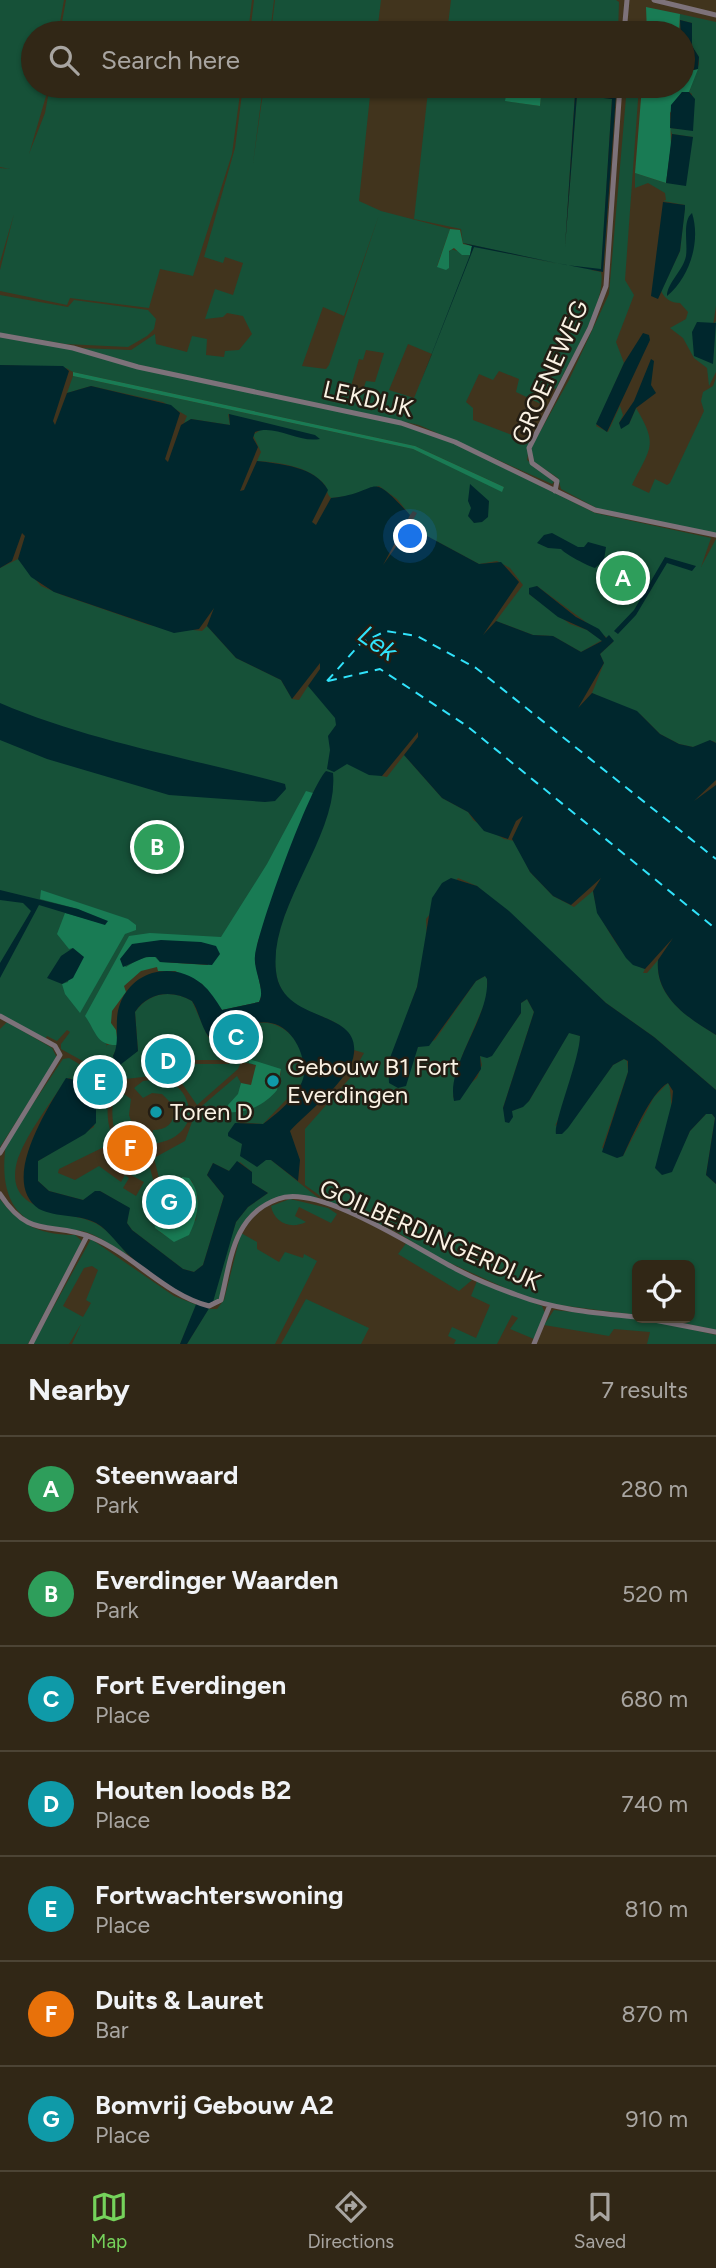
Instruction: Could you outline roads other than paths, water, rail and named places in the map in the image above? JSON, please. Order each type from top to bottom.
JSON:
[{"type":"street","points":[[654,0],[716,15]]},
{"type":"street","points":[[625,21],[626,1]]},
{"type":"street","name":"GROENEWEG","points":[[555,491],[557,481],[532,463],[528,448],[590,328],[606,286],[619,98]]},
{"type":"street","name":"LEKDIJK","points":[[0,335],[73,348],[138,367],[413,426],[455,442],[611,516],[716,536]]},
{"type":"street","points":[[0,1016],[55,1046],[60,1055],[0,1153]]},
{"type":"street","points":[[0,1194],[8,1205],[29,1223],[40,1228],[87,1236],[31,1344]]},
{"type":"street","name":"GOILBERDINGERDIJK","points":[[87,1236],[141,1267],[177,1294],[209,1307],[221,1300],[242,1225],[265,1206],[289,1196],[314,1201],[372,1223],[478,1279],[550,1305],[632,1316]]},
{"type":"street","points":[[534,1344],[550,1305]]},
{"type":"street","points":[[670,1323],[716,1332]]},
{"type":"water","points":[[695,51],[699,57],[698,69],[695,70]]},
{"type":"water","points":[[575,98],[577,98],[565,247]]},
{"type":"water","points":[[603,98],[616,98],[603,272],[568,265],[601,269],[612,99]]},
{"type":"water","points":[[677,98],[695,99],[693,131],[670,128],[671,105]]},
{"type":"water","points":[[672,134],[693,137],[686,186],[666,183]]},
{"type":"water","points":[[663,202],[685,205],[685,209],[680,251],[658,299],[651,296]]},
{"type":"water","points":[[692,213],[695,235],[692,258],[682,279],[667,296],[686,256],[686,227]]},
{"type":"water","points":[[463,243],[557,263],[474,247],[420,384],[470,255],[472,246]]},
{"type":"water","points":[[697,322],[716,323],[713,364],[694,356],[692,332]]},
{"type":"water","points":[[643,333],[649,335],[650,340],[607,432],[596,424],[624,363]]},
{"type":"water","points":[[651,359],[654,361],[651,385],[656,393],[636,408],[629,424],[621,429],[619,423],[634,401]]},
{"type":"water","name":"Lek","points":[[0,365],[63,366],[69,371],[53,421],[55,425],[67,393],[91,386],[171,405],[180,413],[165,459],[168,462],[181,425],[191,419],[230,425],[229,414],[315,435],[320,439],[311,440],[271,430],[255,432],[253,438],[258,447],[240,491],[244,490],[257,461],[306,471],[322,482],[328,490],[312,522],[316,525],[331,498],[379,487],[410,515],[383,565],[403,537],[427,536],[479,564],[501,562],[519,582],[483,635],[496,621],[533,635],[553,636],[581,652],[602,641],[587,630],[558,617],[529,594],[529,588],[537,586],[576,617],[599,629],[606,638],[609,635],[614,641],[600,654],[604,663],[578,708],[592,693],[637,711],[660,734],[679,744],[693,747],[710,740],[716,743],[716,780],[694,801],[716,785],[716,1035],[675,1005],[662,985],[658,960],[673,938],[645,969],[633,965],[597,913],[593,891],[601,878],[571,905],[553,896],[530,872],[512,839],[523,816],[516,821],[508,839],[484,831],[468,812],[442,798],[404,755],[418,737],[418,732],[382,776],[369,775],[347,764],[334,772],[327,769],[330,750],[328,736],[336,725],[335,718],[308,686],[320,669],[320,663],[292,699],[281,680],[236,658],[207,626],[214,608],[199,629],[174,633],[54,592],[31,577],[18,559],[25,536],[22,533],[12,561],[0,568]]},
{"type":"water","points":[[470,484],[489,501],[488,517],[482,522],[474,523],[468,516],[471,508],[468,501]]},
{"type":"water","points":[[552,533],[578,547],[584,547],[588,542],[606,547],[604,560],[595,568],[561,549],[548,548],[537,543],[544,535]]},
{"type":"water","points":[[665,557],[696,566],[692,571],[667,563],[636,615],[618,634],[614,631],[634,610]]},
{"type":"water","points":[[0,703],[105,739],[285,784],[286,789],[275,801],[265,802],[169,795],[47,759],[0,740]]},
{"type":"water","points":[[326,771],[333,773],[332,797],[326,821],[283,922],[277,946],[276,971],[281,988],[291,1000],[345,1029],[352,1039],[354,1053],[346,1073],[328,1095],[290,1131],[300,1160],[298,1181],[271,1160],[266,1160],[257,1167],[240,1156],[242,1144],[228,1136],[235,1123],[263,1124],[291,1099],[302,1083],[302,1056],[287,1031],[270,1023],[260,1022],[245,1027],[224,1040],[216,1041],[205,1030],[192,1001],[176,995],[161,995],[147,1000],[135,1012],[138,1051],[120,1065],[115,1064],[113,1056],[120,1004],[126,992],[144,976],[167,971],[191,977],[208,990],[222,1010],[259,1002],[261,992],[255,962],[258,941],[297,829],[318,782]]},
{"type":"water","points":[[451,878],[477,886],[509,911],[606,1003],[654,1037],[716,1090],[716,1184],[706,1175],[715,1118],[712,1114],[706,1114],[690,1131],[672,1172],[662,1175],[655,1168],[672,1102],[673,1091],[668,1083],[649,1105],[623,1156],[617,1158],[602,1152],[628,1072],[628,1061],[624,1059],[613,1065],[568,1128],[562,1134],[556,1134],[580,1036],[569,1033],[529,1101],[523,1107],[512,1111],[513,1117],[509,1123],[505,1122],[503,1108],[534,1012],[527,999],[521,1003],[521,1013],[492,1056],[480,1056],[481,1069],[460,1100],[454,1101],[456,1072],[486,994],[485,976],[476,981],[429,1046],[418,1047],[406,1086],[398,1088],[389,1083],[388,1063],[417,987],[432,898],[442,883]]},
{"type":"water","points":[[0,890],[78,909],[108,921],[105,925],[39,905],[0,978],[0,963],[31,911],[23,903],[0,900]]},
{"type":"water","points":[[161,940],[201,942],[216,946],[220,954],[212,965],[160,962],[156,957],[146,957],[123,967],[120,959],[132,944]]},
{"type":"water","points":[[73,948],[84,957],[73,978],[62,984],[47,978],[61,956]]},
{"type":"water","points":[[66,1078],[80,1081],[80,1090],[96,1102],[96,1123],[85,1134],[38,1161],[38,1181],[49,1191],[83,1200],[95,1191],[100,1191],[130,1208],[127,1223],[132,1230],[183,1269],[194,1272],[203,1265],[224,1196],[207,1175],[213,1163],[229,1171],[237,1161],[252,1172],[252,1183],[268,1193],[248,1207],[236,1222],[213,1302],[187,1344],[180,1344],[197,1302],[146,1270],[96,1223],[46,1212],[39,1209],[28,1197],[24,1182],[30,1146],[47,1109]]},
{"type":"place","name":"Steenwaard","points":[[623,578]]},
{"type":"place","name":"Everdinger Waarden","points":[[157,847]]},
{"type":"place","name":"Fort Everdingen","points":[[236,1037]]},
{"type":"place","name":"Houten loods B2","points":[[168,1061]]},
{"type":"place","name":"Gebouw B1 Fort Everdingen","points":[[273,1081]]},
{"type":"place","name":"Fortwachterswoning","points":[[100,1082]]},
{"type":"place","name":"Toren D","points":[[156,1112]]},
{"type":"place","name":"Duits & Lauret","points":[[130,1148]]},
{"type":"place","name":"Bomvrij Gebouw A2","points":[[169,1202]]}]
